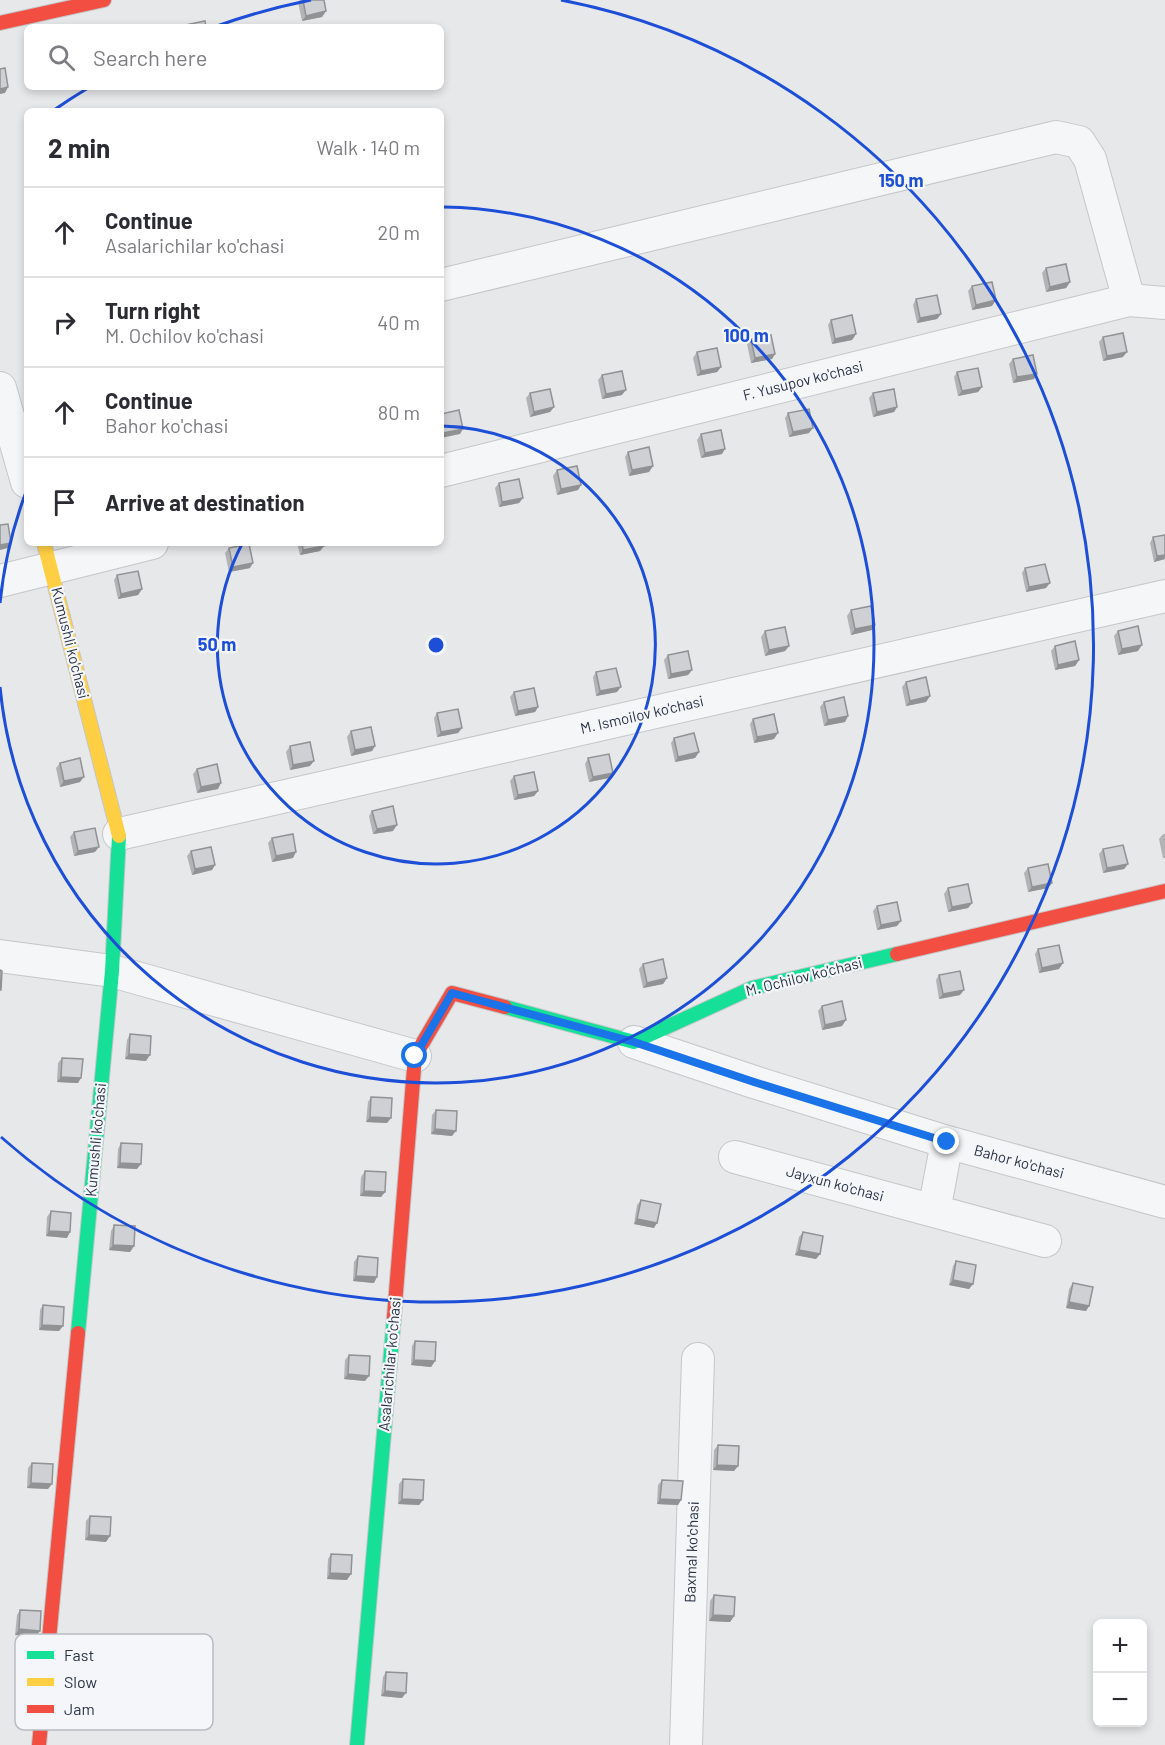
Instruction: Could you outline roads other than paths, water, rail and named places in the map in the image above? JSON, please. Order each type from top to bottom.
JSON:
[{"type":"street","points":[[0,23],[104,0]]},
{"type":"street","points":[[444,284],[1056,137],[1079,142],[1090,159],[1129,300]]},
{"type":"street","name":"F. Yusupov ko'chasi","points":[[444,470],[1129,300],[1165,303]]},
{"type":"street","points":[[9,387],[24,466]]},
{"type":"street","points":[[0,581],[48,556],[128,546]]},
{"type":"street","name":"Kumushli ko'chasi","points":[[48,556],[119,834],[112,971],[49,1634]]},
{"type":"street","name":"M. Ismoilov ko'chasi","points":[[119,834],[1165,596]]},
{"type":"street","name":"M. Ochilov ko'chasi","points":[[634,1042],[752,988],[1165,891]]},
{"type":"street","points":[[0,956],[112,971],[415,1056]]},
{"type":"street","name":"Asalarichilar ko'chasi","points":[[357,1745],[415,1056],[452,993],[634,1042]]},
{"type":"street","name":"Bahor ko'chasi","points":[[634,1042],[947,1142],[1165,1202]]},
{"type":"street","points":[[934,1211],[947,1142]]},
{"type":"street","name":"Jayxun ko'chasi","points":[[735,1157],[1045,1241]]},
{"type":"street","name":"Baxmal ko'chasi","points":[[686,1745],[698,1359]]},
{"type":"street","name":"Kumushli ko'chasi","points":[[39,1745],[40,1730]]}]
